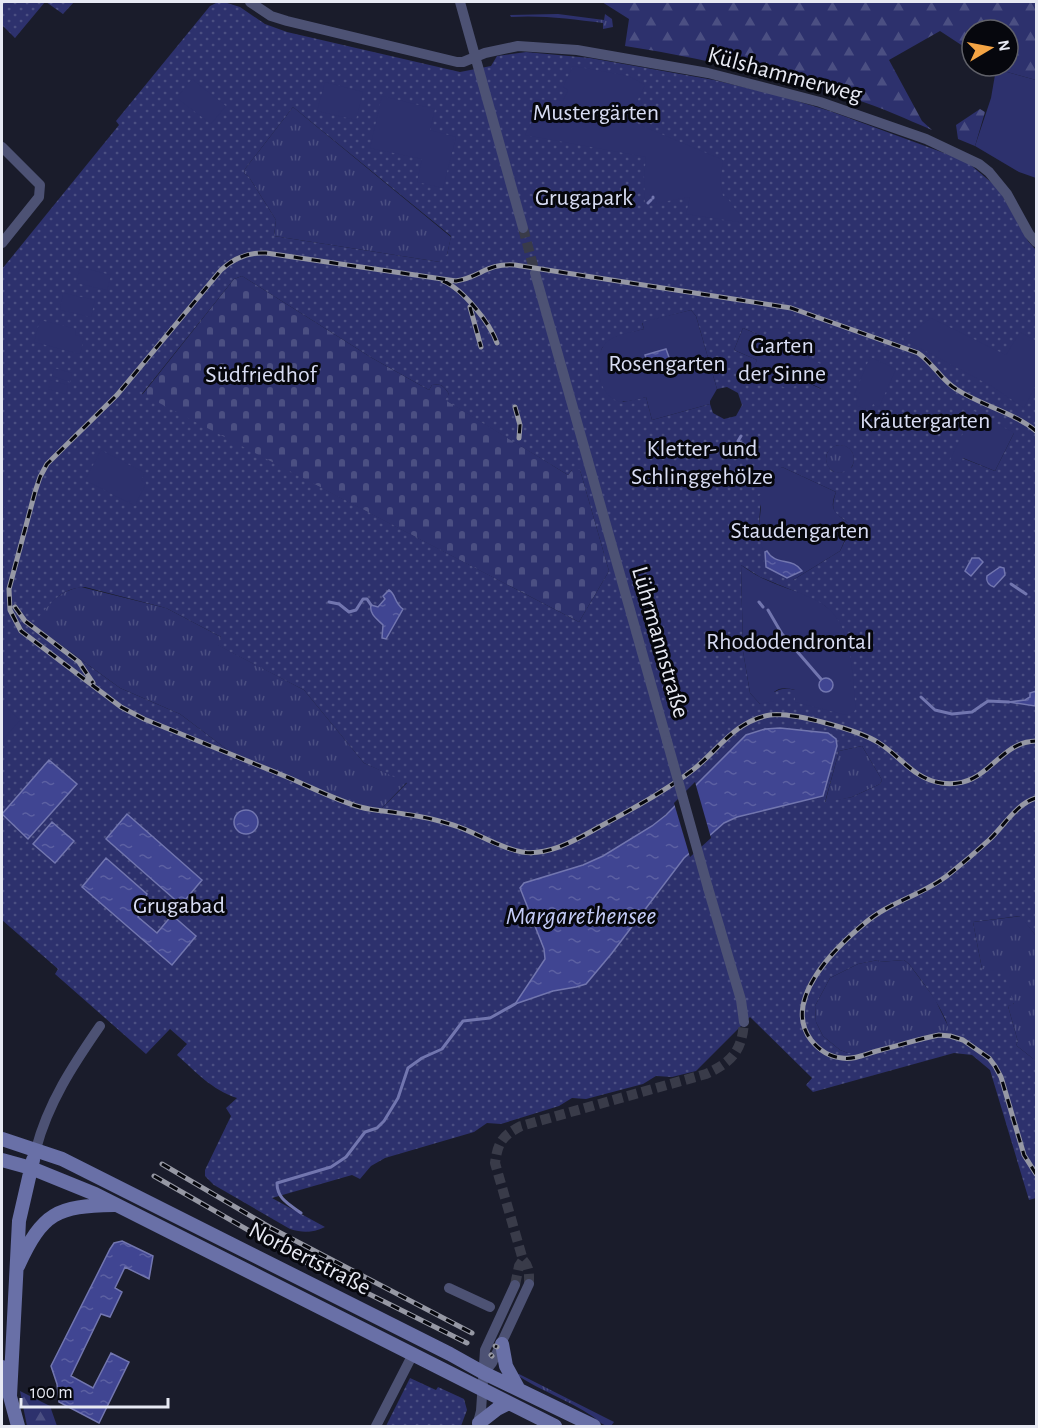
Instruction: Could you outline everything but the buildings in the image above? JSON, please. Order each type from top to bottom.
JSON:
[{"type":"main road","name":"Norbertstraße","points":[[2,1139],[62,1159],[484,1373],[594,1426]]},
{"type":"main road","points":[[10,1396],[19,1221],[36,1149]]},
{"type":"main road","name":"Norbertstraße","points":[[2,1160],[31,1168],[82,1188],[555,1426]]},
{"type":"main road","points":[[15,1273],[30,1240],[51,1216],[66,1209],[116,1205]]},
{"type":"main road","points":[[502,1344],[506,1366],[518,1388]]},
{"type":"main road","points":[[2,1367],[18,1426]]},
{"type":"main road","points":[[478,1425],[497,1409],[509,1403]]},
{"type":"street","name":"Külshammerweg","points":[[250,2],[271,16],[328,32],[457,62],[518,46],[577,50],[708,73],[820,102],[926,140],[980,164],[1007,194],[1029,234],[1036,242]]},
{"type":"street","points":[[460,2],[522,228]]},
{"type":"street","points":[[2,147],[40,185],[39,197],[2,243]]},
{"type":"street","name":"Lührmannstraße","points":[[535,273],[741,1000],[744,1022]]},
{"type":"street","points":[[36,1149],[46,1117],[61,1087],[100,1026]]},
{"type":"street","points":[[484,1373],[502,1344],[529,1284]]},
{"type":"street","points":[[478,1425],[485,1350],[515,1285]]},
{"type":"street","points":[[449,1288],[490,1307]]},
{"type":"street","points":[[376,1426],[413,1354]]},
{"type":"green space","points":[[2,2],[45,2],[15,38],[2,25]]},
{"type":"green space","points":[[46,2],[74,2],[63,14]]},
{"type":"green space","name":"Grugapark","points":[[224,2],[240,7],[265,24],[287,32],[460,72],[491,66],[497,56],[526,52],[590,58],[714,80],[830,111],[966,161],[998,188],[1028,241],[1036,250],[1036,936],[1020,916],[973,922],[982,969],[1004,973],[1014,1005],[1008,1006],[1018,1042],[1017,1046],[1036,1061],[1036,1198],[1029,1200],[990,1070],[972,1055],[954,1053],[813,1092],[806,1085],[812,1078],[750,1017],[696,1071],[672,1077],[656,1076],[643,1084],[586,1099],[572,1098],[559,1106],[501,1124],[487,1123],[474,1132],[385,1158],[371,1166],[360,1179],[352,1175],[272,1198],[325,1227],[303,1232],[290,1229],[214,1185],[205,1176],[205,1170],[231,1116],[226,1108],[237,1098],[212,1085],[177,1055],[187,1044],[170,1029],[146,1054],[55,974],[58,969],[2,920],[2,269],[119,125],[116,121],[210,6]],"holes":[[[293,107],[451,236],[447,255],[442,254],[440,262],[274,236],[276,220],[249,177],[244,173]],[[242,276],[372,358],[429,390],[432,385],[442,386],[449,394],[445,400],[568,475],[572,470],[580,470],[609,571],[579,622],[142,394],[234,279]],[[691,310],[696,316],[717,389],[727,387],[738,393],[742,405],[736,416],[724,419],[713,413],[710,404],[652,420],[646,397],[623,402],[599,366],[602,348],[616,337],[644,329],[642,323]],[[743,328],[764,337],[813,345],[808,358],[821,389],[800,379],[752,372],[757,360],[734,350]],[[1014,433],[995,471],[962,458]],[[838,445],[843,445],[852,452],[854,458],[852,467],[841,473],[832,471],[826,459],[828,452]],[[782,467],[836,492],[833,508],[851,529],[840,551],[793,580],[762,539],[759,526],[761,495]],[[741,565],[760,577],[825,606],[836,618],[845,636],[795,690],[780,690],[760,704],[750,693],[743,651]],[[85,587],[166,608],[221,637],[217,645],[304,690],[364,763],[407,783],[380,810],[361,807],[229,751],[180,714],[120,688],[33,625],[61,594]],[[837,746],[823,796],[737,817],[724,823],[684,858],[612,953],[586,983],[516,1003],[545,960],[544,949],[583,865],[603,856],[652,826],[680,802]],[[862,746],[882,780],[880,784],[852,797],[825,802],[839,751]],[[878,960],[879,962],[904,960],[920,978],[940,1009],[948,1028],[948,1035],[939,1035],[873,1053],[848,1053],[840,1050],[823,1036],[816,1022],[815,1006],[830,978],[858,964]]]},
{"type":"green space","points":[[602,2],[1036,2],[1036,80],[1020,76],[1020,18],[960,18],[960,44],[940,31],[889,60],[922,121],[932,130],[864,102],[797,83],[740,68],[625,46],[629,19]]},
{"type":"green space","points":[[558,14],[604,20],[605,14],[612,19],[613,27],[603,29],[603,23],[546,17],[511,17],[510,15]]},
{"type":"green space","name":"Mustergärten","points":[[573,66],[629,76],[645,85],[628,120],[723,160],[720,181],[723,196],[726,196],[745,223],[686,214],[690,197],[645,205],[646,157],[525,135],[532,121],[533,99],[563,101],[568,90],[563,87]]},
{"type":"green space","points":[[1020,76],[1036,80],[1036,178],[1019,172],[975,146],[991,98],[994,78],[1020,78]]},
{"type":"green space","points":[[192,79],[226,106],[211,124],[178,99]]},
{"type":"green space","points":[[325,82],[363,92],[356,120],[317,111]]},
{"type":"green space","points":[[382,96],[435,109],[430,130],[456,137],[443,188],[417,182],[422,159],[370,148]]},
{"type":"green space","points":[[293,107],[451,237],[447,255],[440,262],[274,236],[276,220],[249,177],[244,173]]},
{"type":"green space","points":[[980,109],[985,112],[975,146],[958,139],[956,125]]},
{"type":"green space","points":[[80,267],[111,275],[107,290],[76,283]]},
{"type":"green space","name":"Südfriedhof","points":[[242,276],[372,358],[429,390],[432,385],[442,386],[449,394],[446,400],[568,475],[572,470],[580,470],[609,571],[579,622],[142,395],[234,279]]},
{"type":"green space","points":[[63,293],[95,300],[91,317],[60,310]]},
{"type":"green space","name":"Rosengarten","points":[[691,310],[696,316],[717,389],[710,404],[652,420],[646,397],[625,402],[611,397],[601,383],[598,364],[599,355],[608,341],[620,335],[644,329],[642,322]]},
{"type":"green space","points":[[931,318],[1006,355],[1020,332],[1036,341],[1036,385],[1024,408],[993,387],[903,339]]},
{"type":"green space","points":[[40,320],[76,329],[75,335],[84,337],[80,354],[34,342]]},
{"type":"green space","name":"Garten der Sinne","points":[[743,328],[764,337],[768,331],[776,328],[813,345],[808,358],[831,369],[822,389],[801,379],[797,385],[788,389],[751,372],[757,360],[734,350]]},
{"type":"green space","points":[[870,357],[896,369],[879,407],[873,404],[870,411],[856,405],[859,397],[854,395]]},
{"type":"green space","points":[[54,368],[72,373],[70,382],[52,376]]},
{"type":"green space","points":[[50,380],[68,385],[66,394],[48,389]]},
{"type":"green space","points":[[974,411],[1014,433],[995,471],[963,458],[960,464],[950,460]]},
{"type":"green space","points":[[840,445],[850,449],[854,459],[850,469],[840,473],[830,469],[826,459],[830,449]]},
{"type":"green space","points":[[101,450],[145,473],[141,480],[146,483],[135,506],[85,480]]},
{"type":"green space","name":"Staudengarten","points":[[782,467],[836,492],[834,509],[851,526],[840,551],[793,580],[788,580],[765,568],[759,526],[761,507],[757,497],[761,495],[755,487]]},
{"type":"green space","points":[[2,472],[9,487],[2,518]]},
{"type":"green space","name":"Rhododendrontal","points":[[741,565],[768,581],[824,605],[834,614],[841,625],[849,652],[856,708],[854,712],[846,715],[795,702],[795,690],[776,690],[774,701],[760,704],[750,693],[743,651]]},
{"type":"green space","points":[[81,587],[166,608],[221,637],[218,645],[304,690],[364,763],[407,782],[380,810],[361,807],[229,751],[180,714],[120,688],[32,624],[58,596]]},
{"type":"green space","points":[[5,706],[20,720],[2,741],[2,710]]},
{"type":"green space","points":[[862,746],[882,780],[880,784],[852,797],[825,803],[839,751]]},
{"type":"green space","points":[[1021,916],[1036,936],[1036,1061],[1017,1046],[1018,1042],[1008,1006],[1014,1004],[982,969],[973,922]]},
{"type":"green space","points":[[878,960],[879,962],[904,960],[909,964],[935,999],[950,1031],[948,1035],[939,1035],[873,1053],[848,1053],[840,1050],[823,1036],[816,1022],[815,1006],[830,978],[858,964]]},
{"type":"green space","points":[[517,1375],[614,1422],[611,1426],[603,1424],[583,1410]]},
{"type":"green space","points":[[410,1378],[464,1399],[467,1410],[461,1426],[386,1426]]},
{"type":"green space","points":[[20,1391],[50,1406],[57,1426],[27,1426]]},
{"type":"water","points":[[666,349],[670,360],[648,366],[645,355]]},
{"type":"water","points":[[767,551],[770,556],[794,564],[802,571],[787,578],[766,567],[765,552]]},
{"type":"water","points":[[972,558],[979,558],[983,562],[971,576],[965,571]]},
{"type":"water","points":[[1000,567],[1004,568],[1005,575],[994,587],[988,583],[987,576]]},
{"type":"water","points":[[389,590],[403,609],[386,639],[382,638],[383,625],[371,611],[371,605],[378,607]]},
{"type":"water","points":[[823,678],[829,678],[833,685],[829,692],[823,692],[819,688],[819,682]]},
{"type":"water","points":[[1036,691],[1035,706],[1009,702],[1025,700],[1030,697],[1030,693]]},
{"type":"water","name":"Margarethensee","points":[[780,728],[828,733],[836,739],[837,746],[823,796],[737,817],[724,823],[684,858],[586,984],[553,991],[515,1004],[545,959],[544,949],[520,888],[524,883],[583,865],[603,856],[666,815],[746,735],[765,729]]},
{"type":"water","points":[[49,760],[77,784],[28,839],[2,814]]},
{"type":"water","points":[[246,810],[251,811],[257,817],[257,827],[251,833],[246,834],[241,833],[235,827],[234,822],[235,817],[241,811]]},
{"type":"water","points":[[127,814],[202,880],[181,905],[106,839]]},
{"type":"water","points":[[52,822],[74,841],[55,863],[33,844]]},
{"type":"water","points":[[106,858],[147,894],[138,917],[157,933],[172,915],[196,936],[172,965],[82,887]]},
{"type":"water","points":[[122,1241],[153,1256],[149,1279],[125,1267],[115,1288],[122,1292],[110,1317],[101,1314],[71,1376],[93,1388],[111,1353],[129,1362],[99,1423],[59,1402],[57,1384],[51,1366],[110,1249],[114,1243]]},
{"type":"pier","points":[[695,782],[711,838],[690,857],[674,803]]},
{"type":"waterway","points":[[648,203],[651,200]]},
{"type":"waterway","points":[[741,436],[738,441],[746,446]]},
{"type":"waterway","points":[[1011,584],[1026,594]]},
{"type":"waterway","points":[[329,602],[339,604],[349,612],[356,610],[363,599],[367,599],[371,605]]},
{"type":"waterway","points":[[759,602],[763,607]]},
{"type":"waterway","points":[[768,610],[782,634],[821,679]]},
{"type":"waterway","points":[[921,697],[935,710],[952,714],[972,712],[988,701],[1009,702]]},
{"type":"waterway","points":[[301,1213],[281,1197],[277,1183],[331,1167],[346,1157],[365,1132],[377,1128],[384,1121],[398,1098],[408,1068],[422,1058],[442,1049],[463,1021],[490,1018],[515,1004]]},
{"type":"tunnel","points":[[523,228],[535,273]]},
{"type":"tunnel","points":[[529,1284],[528,1268],[523,1260],[495,1163],[502,1140],[521,1126],[706,1074],[723,1065],[734,1054],[741,1041],[744,1022]]},
{"type":"tunnel","points":[[515,1285],[519,1266],[523,1260]]},
{"type":"railway","points":[[1036,431],[1027,424],[956,389],[918,353],[791,308],[515,265],[497,266],[456,281],[266,253],[253,254],[236,259],[221,270],[117,395],[47,464],[35,492],[9,589],[10,610],[21,631],[121,707],[144,719],[351,804],[441,821],[522,852],[549,850],[592,831],[682,778],[737,729],[758,718],[770,715],[809,719],[870,738],[887,748],[915,772],[931,781],[941,783],[970,780],[1011,749],[1022,743],[1036,741]]},
{"type":"railway","points":[[443,281],[459,291],[475,308],[497,343]]},
{"type":"railway","points":[[470,307],[481,347]]},
{"type":"railway","points":[[515,407],[520,425],[519,438]]},
{"type":"railway","points":[[15,607],[25,621],[79,662],[93,683]]},
{"type":"railway","points":[[1036,798],[1022,805],[989,840],[948,875],[928,888],[885,909],[853,933],[827,960],[816,976],[807,992],[803,1008],[804,1024],[811,1040],[829,1055],[855,1057],[939,1035],[963,1040],[989,1058],[1001,1077],[1024,1155],[1036,1174]]},
{"type":"railway","points":[[162,1164],[271,1228],[472,1333]]},
{"type":"railway","points":[[154,1176],[293,1256],[467,1343]]},
{"type":"park label","name":"Kräutergarten","points":[[925,420]]},
{"type":"park label","name":"Kletter- und Schlinggehölze","points":[[702,462]]},
{"type":"park label","name":"Grugabad","points":[[179,905]]}]
